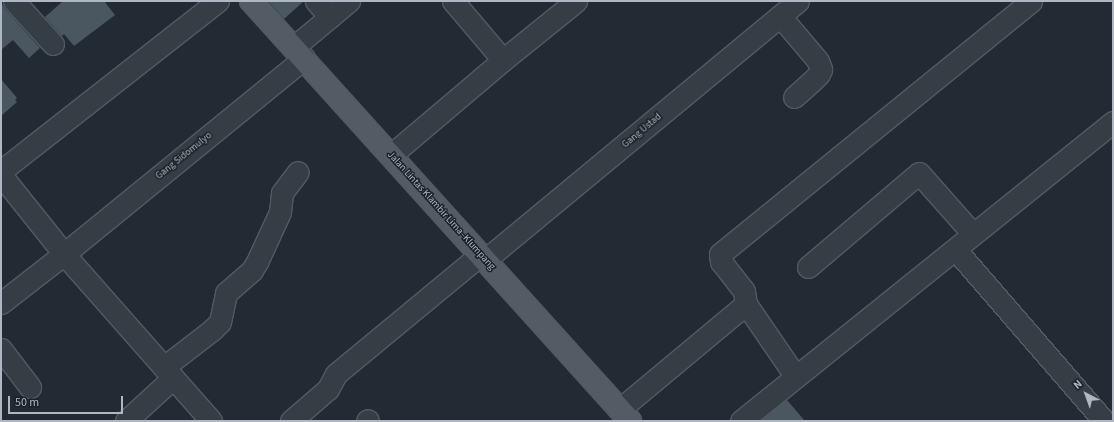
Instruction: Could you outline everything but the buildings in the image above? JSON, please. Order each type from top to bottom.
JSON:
[{"type":"main road","name":"Jalan Lintas Klambir Lima–Klumpang","points":[[251,1],[625,415]]},
{"type":"street","points":[[14,1],[53,44]]},
{"type":"street","points":[[1,171],[218,1]]},
{"type":"street","points":[[316,1],[330,17]]},
{"type":"street","name":"Gang Sidomulyo","points":[[1,303],[64,254],[299,53],[330,17],[349,1]]},
{"type":"street","points":[[453,1],[503,60]]},
{"type":"street","points":[[391,155],[503,60],[576,1]]},
{"type":"street","name":"Gang Ustad","points":[[483,258],[798,1]]},
{"type":"street","points":[[796,377],[746,304],[747,301],[744,291],[721,262],[720,254],[1031,1]]},
{"type":"street","points":[[780,16],[818,61],[821,68],[819,74],[794,97]]},
{"type":"street","points":[[740,421],[1113,122]]},
{"type":"street","points":[[126,421],[168,373],[220,322],[226,293],[252,270],[257,262],[280,212],[282,193],[298,172]]},
{"type":"street","points":[[808,267],[919,173],[973,234]]},
{"type":"street","points":[[1,175],[64,254],[210,421]]},
{"type":"street","points":[[955,249],[1104,421]]},
{"type":"street","points":[[291,421],[328,389],[336,374],[483,258]]},
{"type":"street","points":[[625,415],[746,304]]},
{"type":"street","points":[[1,349],[30,387]]}]
